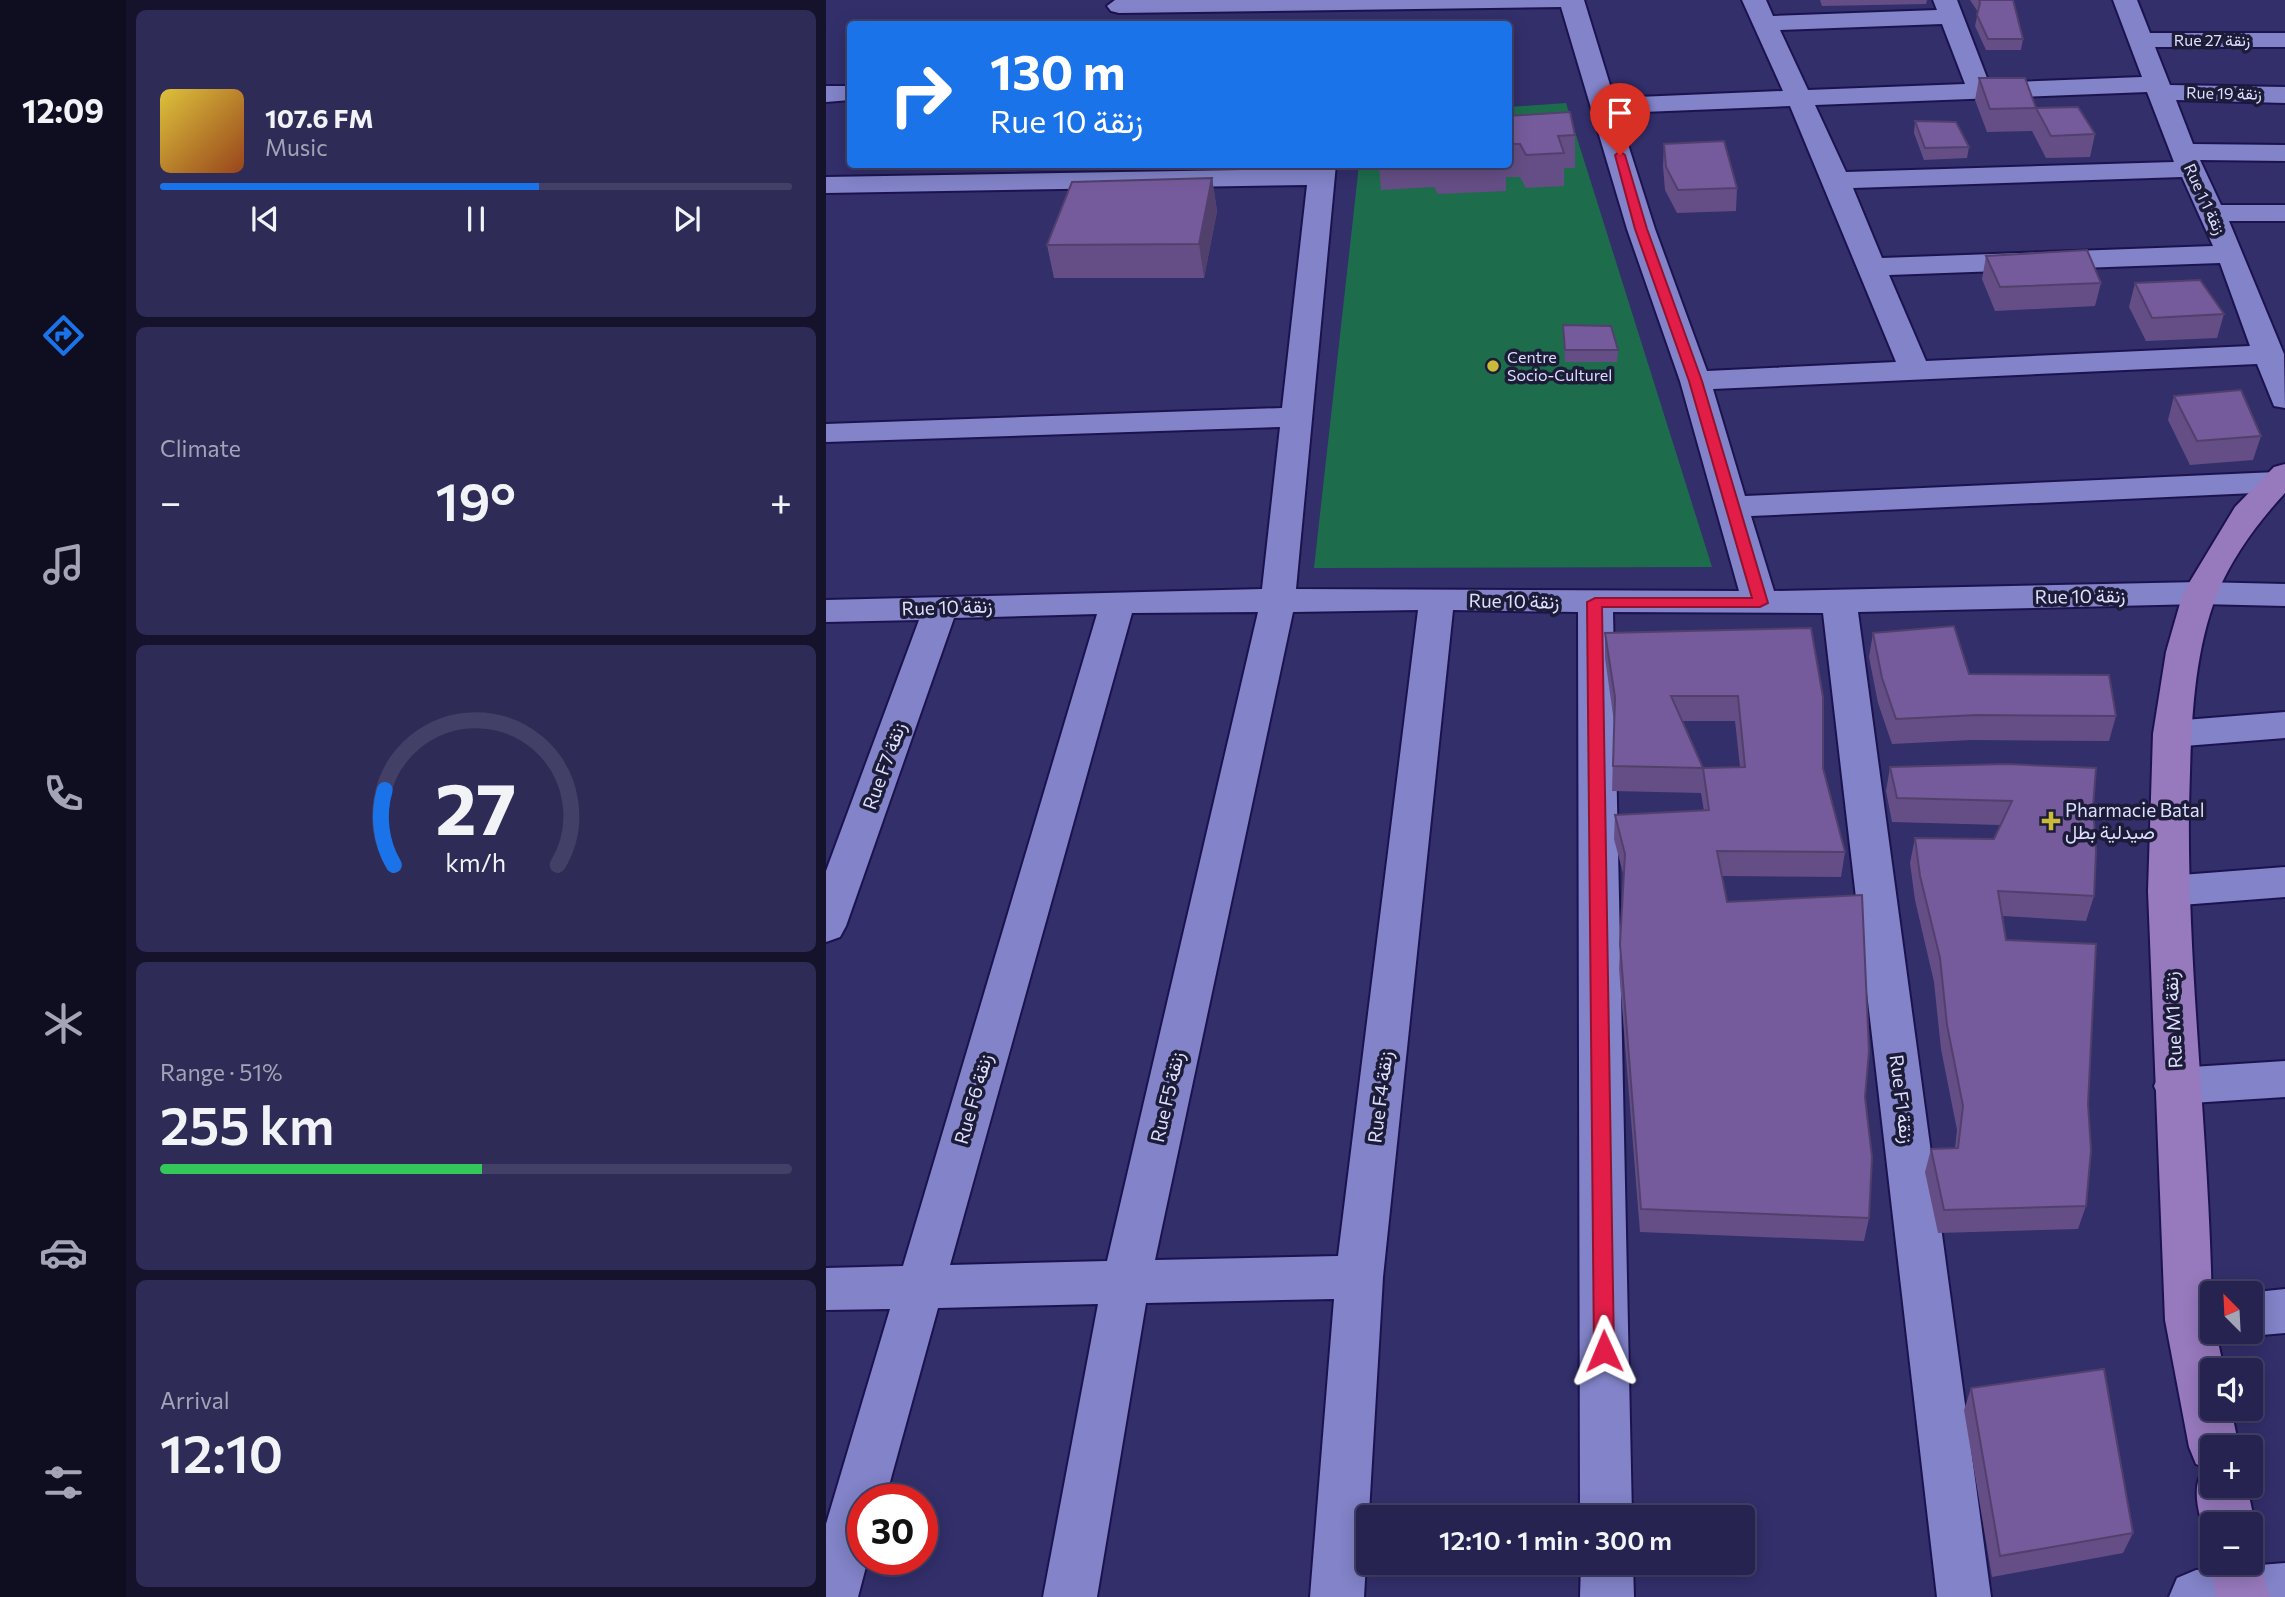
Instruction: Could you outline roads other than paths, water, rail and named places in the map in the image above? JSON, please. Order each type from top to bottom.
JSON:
[{"type":"street","points":[[1118,10],[1339,9],[1571,0],[1606,106],[1641,229],[1695,381],[1735,507],[1760,603]]},
{"type":"street","name":"Rue 1 زنقة 1","points":[[2125,0],[2188,161],[2231,254],[2285,398]]},
{"type":"street","points":[[1914,369],[1836,180],[1759,11],[1948,8],[1980,91]]},
{"type":"street","name":"Rue 27 زنقة","points":[[2139,40],[2285,40]]},
{"type":"street","name":"Rue 19 زنقة","points":[[1606,106],[1797,96],[1980,91],[2160,88],[2285,94]]},
{"type":"street","points":[[826,94],[847,93]]},
{"type":"street","points":[[1836,180],[2188,161],[2285,153]]},
{"type":"street","points":[[826,185],[1074,173],[1323,171]]},
{"type":"street","name":"Rue F5 زنقة","points":[[1070,1597],[1126,1283],[1278,600],[1323,171]]},
{"type":"street","points":[[2213,213],[2285,213]]},
{"type":"street","points":[[1871,267],[2231,254]]},
{"type":"street","points":[[1695,381],[2269,354]]},
{"type":"street","points":[[826,433],[1298,417]]},
{"type":"street","points":[[1735,507],[2280,478]]},
{"type":"street","name":"Rue M1 زنقة","points":[[2200,1319],[2176,1086],[2168,891],[2172,734],[2184,652],[2200,593],[2247,514],[2280,478]]},
{"type":"street","name":"Rue 10 زنقة","points":[[826,611],[1278,600],[1760,603],[2200,593],[2285,596]]},
{"type":"street","name":"Rue F4 زنقة","points":[[1337,1597],[1359,1277],[1437,599]]},
{"type":"street","name":"Rue F6 زنقة","points":[[831,1597],[1118,602]]},
{"type":"street","points":[[1595,602],[1606,1505]]},
{"type":"street","name":"Rue F1 زنقة","points":[[1839,602],[1964,1597]]},
{"type":"street","name":"Rue F7 زنقة","points":[[826,926],[941,607]]},
{"type":"street","points":[[2172,734],[2285,725]]},
{"type":"street","points":[[2168,891],[2285,882]]},
{"type":"street","points":[[2176,1086],[2285,1079]]},
{"type":"street","points":[[826,1290],[1359,1277]]},
{"type":"street","points":[[2263,1313],[2285,1311]]},
{"type":"street","name":"Rue M1 زنقة","points":[[2203,1344],[2213,1435]]},
{"type":"street","points":[[1607,1575],[1607,1597]]},
{"type":"place","name":"Centre Socio-Culturel","points":[[1493,366]]},
{"type":"place","name":"Pharmacie Batal صيدلية بطل","points":[[2051,821]]}]
